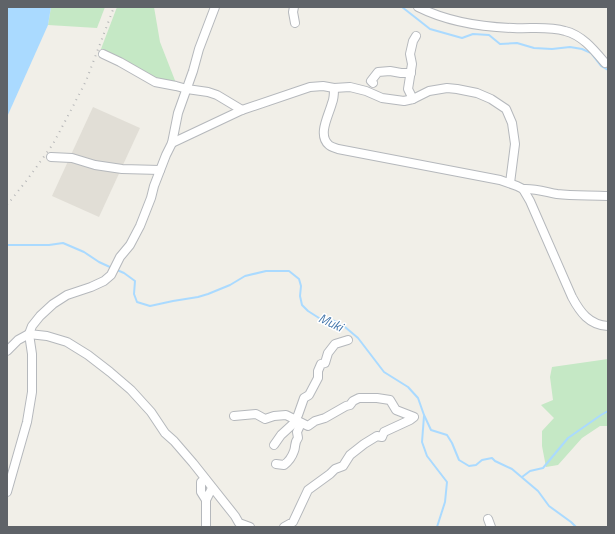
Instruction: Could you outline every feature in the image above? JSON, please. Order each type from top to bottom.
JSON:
[{"type":"street","points":[[7,492],[26,422],[32,392],[32,354],[29,334],[32,326],[53,304],[67,295],[104,281],[110,275],[130,245],[140,226],[160,170],[172,143],[178,113],[199,49],[215,7]]},
{"type":"street","points":[[294,7],[293,12],[295,23]]},
{"type":"street","points":[[418,7],[464,23],[512,28],[554,28],[566,31],[579,37],[596,52],[605,63]]},
{"type":"street","points":[[413,99],[408,89],[412,64],[410,54],[413,41],[416,36]]},
{"type":"street","points":[[103,54],[155,82],[208,92],[242,110]]},
{"type":"street","points":[[373,83],[371,81],[378,72],[390,71],[411,73]]},
{"type":"street","points":[[172,143],[242,110],[310,87],[323,86],[334,88],[350,86],[382,98],[404,101],[413,99],[429,91],[447,88],[457,89],[477,93],[491,99],[506,109],[512,123],[515,144],[510,183]]},
{"type":"street","points":[[334,88],[332,103],[324,131],[325,138],[330,145],[338,149],[510,183],[523,189],[570,195],[608,196]]},
{"type":"street","points":[[51,157],[72,158],[96,165],[122,169],[160,170]]},
{"type":"street","points":[[523,189],[530,201],[572,297],[580,311],[596,324],[608,326]]},
{"type":"street","points":[[7,351],[18,340],[29,334],[47,336],[67,342],[88,355],[131,390],[151,412],[165,433],[193,463],[235,516],[238,525],[250,527]]},
{"type":"street","points":[[276,464],[284,465],[289,461],[294,451],[295,441],[298,438],[298,416],[304,398],[309,395],[318,378],[318,371],[321,364],[325,363],[328,353],[335,344],[348,340]]},
{"type":"street","points":[[234,416],[256,414],[265,419],[274,416],[286,415],[308,426],[315,421],[325,418],[350,405],[353,401],[359,398],[377,398],[390,400],[396,410],[414,417],[384,432],[382,437],[378,436],[364,444],[350,455],[343,466],[335,469],[308,490],[294,522],[284,527]]},
{"type":"street","points":[[274,445],[281,434],[293,424],[298,422]]},
{"type":"street","points":[[205,479],[201,482],[201,492],[206,500]]},
{"type":"street","points":[[206,527],[206,500],[212,488]]},
{"type":"street","points":[[488,519],[491,527]]},
{"type":"shaded area","points":[[93,107],[140,128],[99,217],[52,196]]},
{"type":"green space","points":[[51,7],[105,7],[97,28],[48,25]]},
{"type":"green space","points":[[117,7],[154,7],[160,42],[176,83],[151,78],[101,49]]},
{"type":"green space","points":[[608,359],[608,426],[600,426],[582,438],[558,465],[546,467],[542,446],[542,431],[554,418],[541,405],[553,400],[550,377],[552,367]]},
{"type":"water","points":[[7,7],[51,7],[48,25],[7,117]]},
{"type":"waterway","points":[[402,7],[430,29],[462,38],[473,34],[489,35],[500,44],[517,43],[534,48],[552,49],[570,47],[582,49],[591,53],[601,66],[608,70]]},
{"type":"waterway","name":"Muki","points":[[7,245],[49,245],[63,243],[84,252],[99,262],[112,268]]},
{"type":"waterway","name":"Muki","points":[[117,270],[135,281],[134,294],[137,302],[150,306],[208,294],[230,285],[245,276],[266,271],[289,271],[299,279],[302,305],[319,318],[335,321],[345,327],[358,338],[384,372],[408,387],[418,398],[431,430],[447,435],[459,460],[469,466],[476,465],[482,460],[492,458],[512,469],[538,491],[549,506],[576,527]]},
{"type":"waterway","points":[[522,477],[530,471],[543,468],[568,438],[608,411]]},
{"type":"waterway","points":[[424,416],[422,442],[427,456],[447,482],[445,502],[437,527]]},
{"type":"railway","points":[[7,205],[53,144],[86,81],[114,7]]}]
